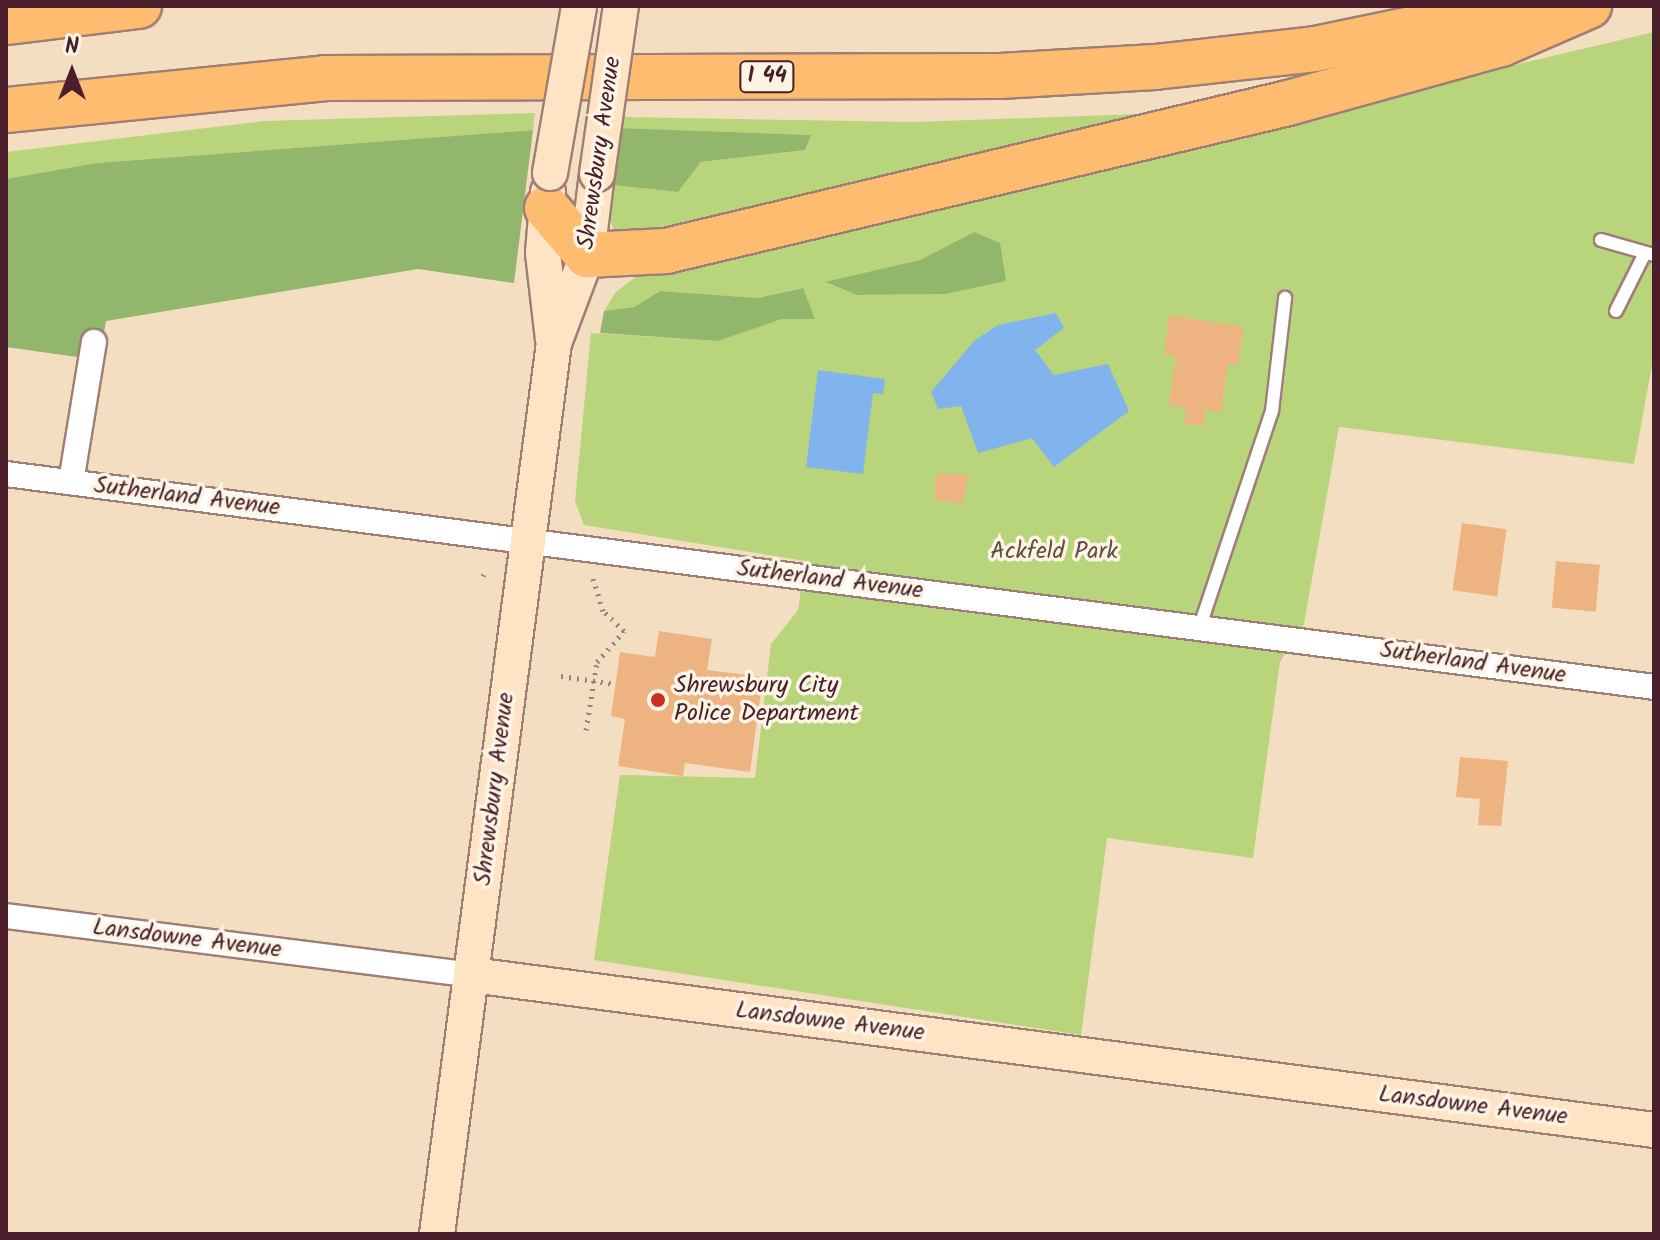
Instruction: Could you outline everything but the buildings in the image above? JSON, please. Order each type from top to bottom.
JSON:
[{"type":"highway","points":[[6,22],[139,6]]},
{"type":"highway","name":"I 44","points":[[6,110],[372,76],[937,77],[1155,67],[1315,49],[1523,6]]},
{"type":"highway","points":[[548,190],[587,255],[666,251],[1288,103],[1501,44],[1589,6]]},
{"type":"main road","name":"Shrewsbury Avenue","points":[[554,343],[543,253],[548,190],[579,6]]},
{"type":"main road","name":"Shrewsbury Avenue","points":[[437,1234],[554,343],[587,255],[621,6]]},
{"type":"main road","name":"Lansdowne Avenue","points":[[472,975],[1654,1130]]},
{"type":"street","points":[[71,482],[94,342]]},
{"type":"street","name":"Sutherland Avenue","points":[[6,474],[1654,687]]},
{"type":"street","name":"Lansdowne Avenue","points":[[6,916],[472,975]]},
{"type":"lane","points":[[1601,240],[1649,255],[1616,311]]},
{"type":"lane","points":[[1200,626],[1275,388],[1285,298]]},
{"type":"path","points":[[586,730],[592,681],[604,649],[624,631],[603,611],[593,579]]},
{"type":"path","points":[[561,676],[615,684]]},
{"type":"green space","name":"Ackfeld Park","points":[[1654,32],[1654,354],[1634,464],[1339,427],[1304,624],[1280,662],[1253,858],[1107,838],[1081,1035],[594,960],[620,775],[755,778],[771,644],[798,610],[805,561],[584,525],[575,501],[591,333],[718,341],[782,319],[814,319],[802,288],[758,298],[660,291],[634,307],[604,311],[616,292],[643,271]],"holes":[[[974,232],[945,294],[858,295],[826,283],[920,260]]]},
{"type":"green space","points":[[535,113],[533,130],[96,163],[6,179],[6,152],[265,121]]},
{"type":"green space","points":[[1139,114],[1140,125],[659,238],[615,233],[611,222],[612,185],[678,192],[701,162],[805,150],[811,135],[621,128],[623,117],[915,122]]},
{"type":"green space","points":[[621,128],[811,135],[805,150],[701,162],[678,192],[612,185]]},
{"type":"green space","points":[[533,130],[514,283],[418,269],[106,321],[99,360],[6,347],[6,179],[96,163]]},
{"type":"green space","points":[[974,232],[1000,243],[1006,281],[945,294],[857,295],[825,282],[920,260]]},
{"type":"green space","points":[[803,288],[815,319],[782,319],[718,341],[600,333],[604,311],[634,307],[660,291],[758,298]]},
{"type":"water","points":[[1056,313],[1064,328],[1035,350],[1054,375],[1108,364],[1129,411],[1054,467],[1032,438],[978,453],[961,406],[938,409],[931,392],[975,340],[998,325]]},
{"type":"water","points":[[818,370],[885,379],[883,394],[873,393],[863,474],[806,467]]},
{"type":"place","name":"Shrewsbury City Police Department","points":[[658,700]]}]
